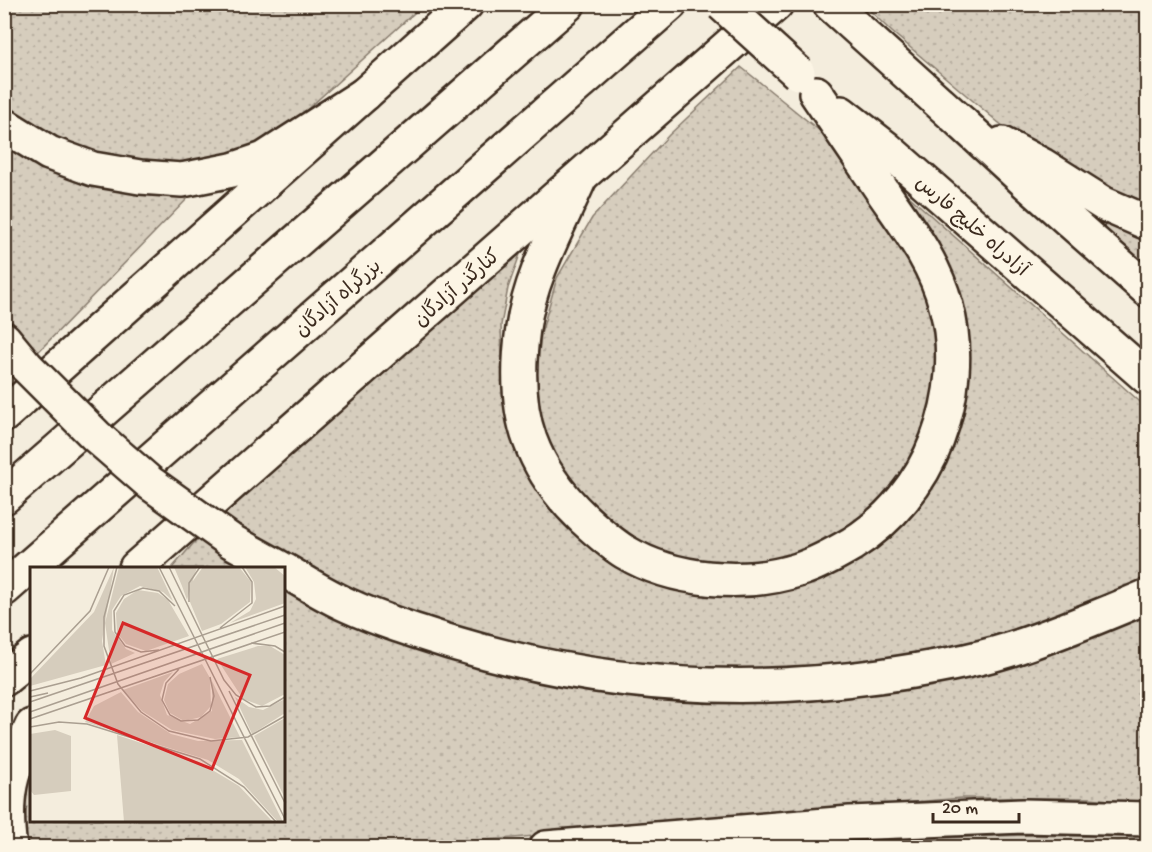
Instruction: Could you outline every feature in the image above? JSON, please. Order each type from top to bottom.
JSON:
[{"type":"main road","points":[[4,415],[466,4]]},
{"type":"main road","points":[[4,497],[568,4]]},
{"type":"main road","name":"بزرگراه آزادگان","points":[[4,589],[670,4]]},
{"type":"main road","points":[[580,178],[536,277],[523,325],[519,362],[521,405],[530,439],[545,472],[570,505],[598,532],[625,552],[654,566],[687,574],[723,578],[762,578],[798,570],[832,556],[867,534],[891,513],[912,488],[931,456],[941,430],[953,374],[947,309],[938,280],[923,250],[807,83],[722,4]]},
{"type":"main road","name":"کنارگذر آزادگان","points":[[137,567],[776,4]]},
{"type":"main road","points":[[840,14],[1148,290]]},
{"type":"main road","name":"آزادراه خلیج فارس","points":[[807,83],[886,148],[1148,378]]},
{"type":"main road","points":[[4,125],[50,153],[93,170],[182,180],[232,170],[264,159],[365,94]]},
{"type":"main road","points":[[962,123],[1042,165],[1104,204],[1148,223]]},
{"type":"main road","points":[[4,339],[27,367],[96,436],[150,483],[231,541],[278,567]]},
{"type":"main road","points":[[155,567],[183,529]]},
{"type":"main road","points":[[285,571],[346,604],[374,616],[508,659],[598,676],[698,686],[810,683],[908,672],[965,661],[1007,650],[1148,596]]},
{"type":"main road","points":[[4,679],[30,658]]},
{"type":"main road","points":[[10,848],[7,822],[8,789],[18,755],[30,730]]},
{"type":"main road","points":[[546,848],[850,823],[1023,816],[1148,819]]},
{"type":"green space","points":[[4,5],[423,5],[271,142],[205,163],[153,166],[92,153],[31,128],[5,108]]},
{"type":"green space","points":[[864,5],[1147,5],[1147,206],[1108,192],[1053,161],[999,123],[892,32]]},
{"type":"green space","points":[[741,67],[847,153],[926,286],[942,364],[924,446],[865,523],[780,564],[716,568],[645,546],[614,526],[586,499],[562,468],[541,423],[537,372],[541,334],[557,278],[592,218],[669,135]]},
{"type":"green space","points":[[4,145],[48,169],[94,185],[143,194],[192,194],[37,353],[5,313]]},
{"type":"green space","points":[[874,165],[1147,408],[1147,582],[992,640],[887,662],[714,674],[529,650],[422,621],[326,580],[214,513],[546,220],[520,254],[508,288],[501,325],[503,397],[512,437],[530,477],[560,520],[598,550],[753,593],[911,513],[958,301],[945,256]]},
{"type":"green space","points":[[1059,193],[1147,239],[1147,271]]},
{"type":"green space","points":[[199,537],[250,567],[173,567]]},
{"type":"green space","points":[[285,587],[599,691],[724,703],[826,699],[953,682],[1058,648],[1147,612],[1147,804],[1090,798],[962,798],[514,838],[385,847],[15,848],[30,756],[30,822],[285,822]]},
{"type":"green space","points":[[1024,835],[1125,837],[1147,841],[1147,847],[759,847],[888,840]]}]
